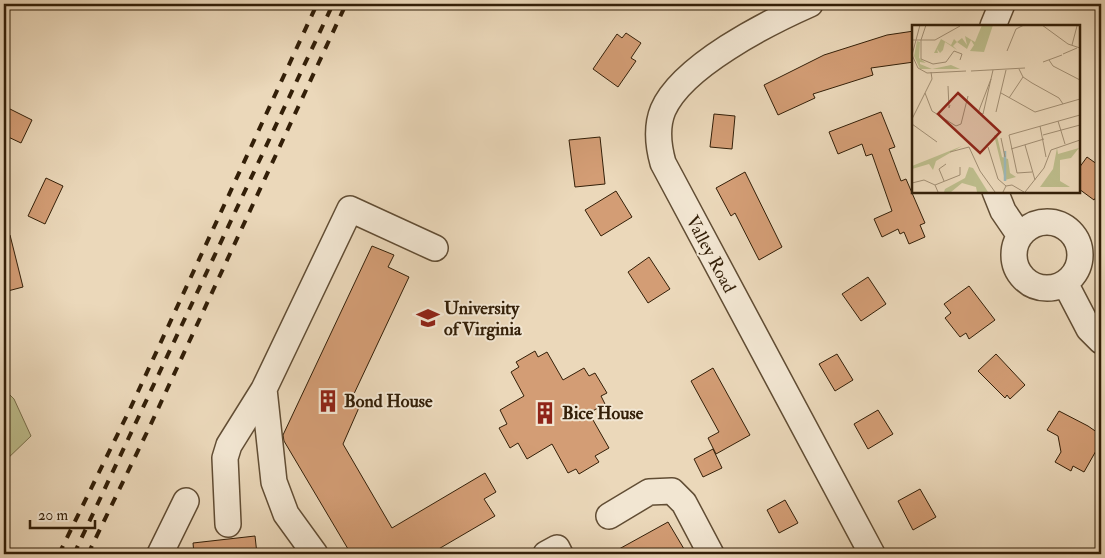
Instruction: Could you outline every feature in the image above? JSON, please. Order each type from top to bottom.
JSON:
[{"type":"street","name":"Valley Road","points":[[810,4],[768,23],[699,68],[672,94],[663,111],[658,129],[659,148],[663,163],[872,554]]},
{"type":"street","points":[[994,25],[1002,4]]},
{"type":"street","points":[[995,192],[1003,211],[1020,236]]},
{"type":"street","points":[[228,524],[225,458],[229,445],[264,389],[350,209],[435,248]]},
{"type":"street","points":[[1041,222],[1054,223],[1066,228],[1074,237],[1079,249],[1079,262],[1074,274],[1065,283],[1053,288],[1040,288],[1028,283],[1018,273],[1014,261],[1014,247],[1020,236],[1029,227],[1041,222]]},
{"type":"street","points":[[1065,283],[1089,329],[1101,341]]},
{"type":"street","points":[[264,389],[274,482],[286,514],[315,554]]},
{"type":"street","points":[[609,516],[649,492],[672,492],[684,504],[711,554]]},
{"type":"street","points":[[160,554],[186,501]]},
{"type":"street","points":[[546,554],[557,548],[560,554]]},
{"type":"green space","points":[[4,389],[14,399],[31,436],[4,462]]},
{"type":"building","points":[[912,31],[912,62],[871,68],[873,75],[813,94],[815,98],[778,115],[764,85],[824,55],[887,35]]},
{"type":"building","points":[[626,33],[641,43],[631,58],[636,61],[618,87],[593,69],[617,34],[622,38]]},
{"type":"building","points":[[4,106],[32,120],[21,143],[4,135]]},
{"type":"building","points":[[881,112],[895,147],[889,149],[901,181],[906,179],[925,223],[920,225],[925,237],[909,244],[904,232],[900,234],[898,229],[882,237],[874,219],[892,211],[872,154],[866,156],[862,144],[838,154],[829,132]]},
{"type":"building","points":[[714,114],[735,116],[732,149],[710,147]]},
{"type":"building","points":[[600,137],[605,184],[575,187],[569,140]]},
{"type":"building","points":[[1087,157],[1101,167],[1101,190],[1094,200],[1080,190],[1080,167]]},
{"type":"building","points":[[745,172],[782,247],[759,260],[735,213],[731,216],[716,188]]},
{"type":"building","points":[[46,178],[63,186],[45,224],[28,216]]},
{"type":"building","points":[[616,191],[632,217],[601,236],[585,210]]},
{"type":"building","points":[[10,235],[23,287],[4,292],[4,236]]},
{"type":"building","name":"Bond House","points":[[372,246],[394,255],[388,267],[409,277],[352,398],[361,403],[343,444],[392,528],[485,473],[496,492],[484,499],[495,516],[430,554],[351,554],[284,441],[283,435]]},
{"type":"building","points":[[649,257],[670,289],[648,303],[628,272]]},
{"type":"building","points":[[868,277],[886,304],[861,321],[842,294]]},
{"type":"building","points":[[969,286],[995,320],[969,339],[966,333],[960,337],[945,318],[951,313],[944,304]]},
{"type":"building","name":"Bice House","points":[[535,351],[538,357],[547,352],[563,380],[584,368],[589,376],[595,373],[607,393],[601,396],[605,404],[589,413],[609,448],[595,456],[599,462],[579,474],[576,469],[568,473],[552,444],[527,459],[518,443],[510,448],[499,428],[507,424],[500,410],[524,396],[511,372],[519,367],[516,362]]},
{"type":"building","points":[[837,354],[853,380],[835,391],[819,364]]},
{"type":"building","points":[[996,354],[1025,385],[1010,399],[1007,395],[1005,398],[978,371]]},
{"type":"building","points":[[713,368],[750,435],[716,454],[708,438],[719,432],[691,381]]},
{"type":"building","points":[[878,410],[893,434],[868,449],[854,424]]},
{"type":"building","points":[[1059,411],[1101,435],[1101,442],[1084,472],[1073,466],[1071,471],[1055,462],[1061,452],[1058,436],[1047,430]]},
{"type":"building","points":[[713,449],[722,468],[703,477],[694,459]]},
{"type":"building","points":[[920,489],[936,517],[913,530],[898,501]]},
{"type":"building","points":[[785,500],[798,523],[779,533],[767,510]]},
{"type":"building","points":[[668,522],[687,554],[610,554]]},
{"type":"building","points":[[255,536],[257,554],[194,554],[193,543]]},
{"type":"railway","points":[[59,554],[130,409],[317,4]]},
{"type":"railway","points":[[74,554],[333,4]]},
{"type":"railway","points":[[88,554],[150,426],[346,4]]},
{"type":"place","name":"University of Virginia","points":[[428,318]]},
{"type":"place","name":"Bond House","points":[[328,401]]},
{"type":"place","name":"Bice House","points":[[545,413]]}]
